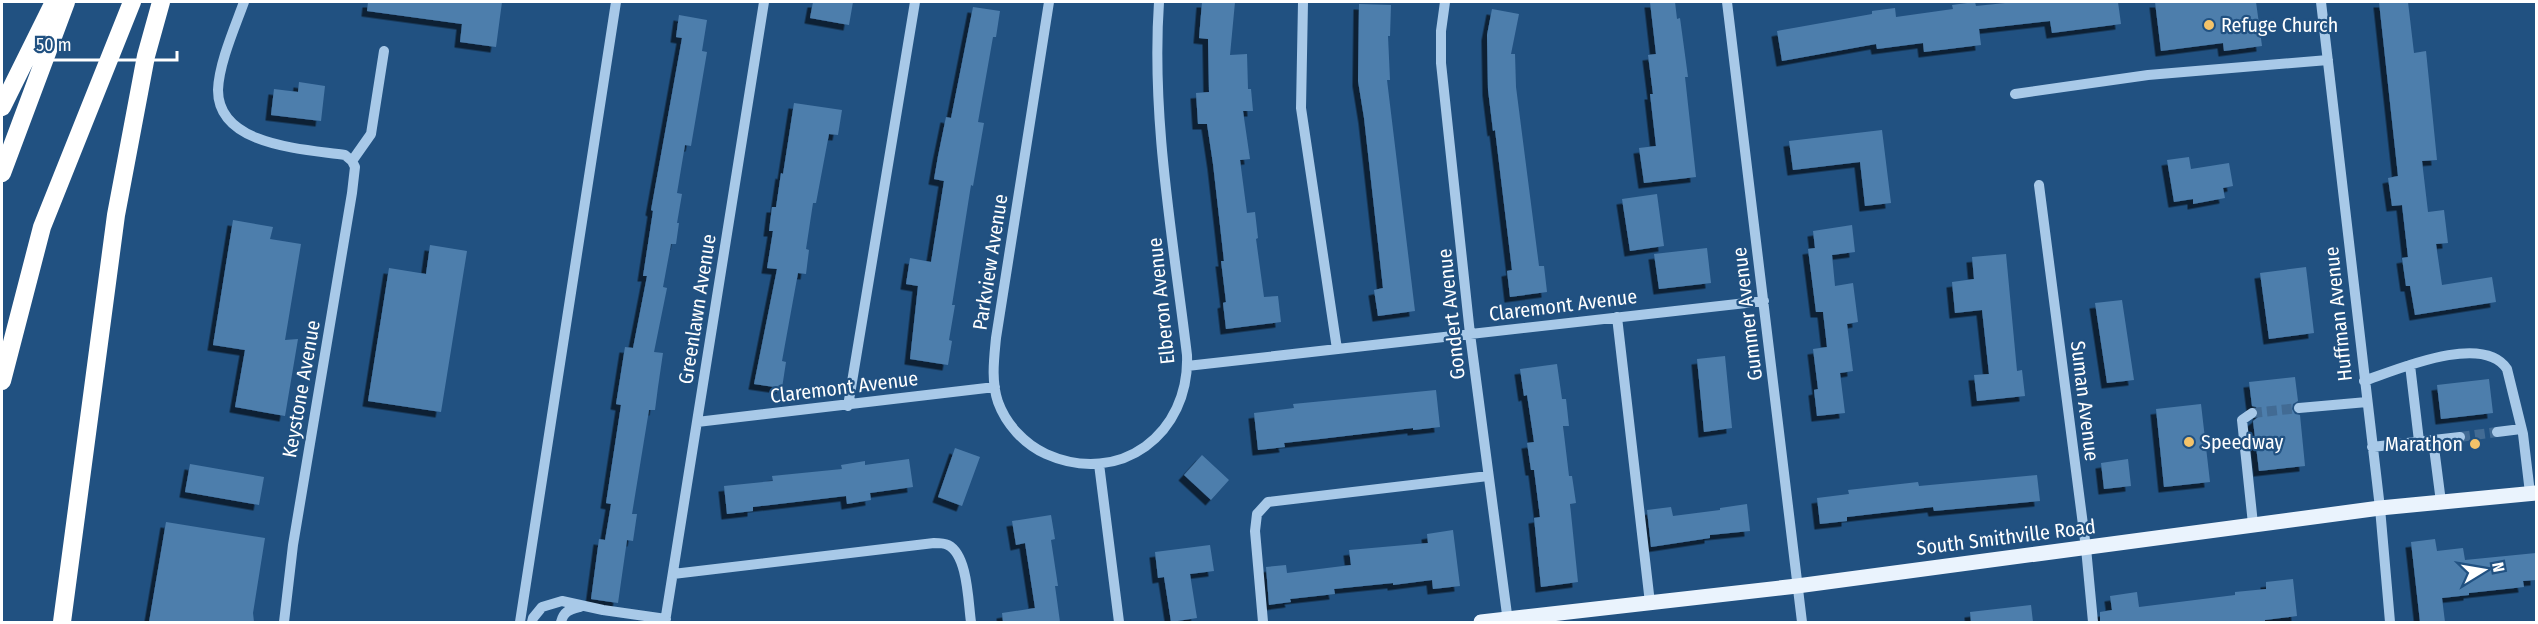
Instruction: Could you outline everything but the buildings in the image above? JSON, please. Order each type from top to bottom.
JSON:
[{"type":"highway","points":[[2,106],[54,2]]},
{"type":"highway","points":[[2,173],[66,2]]},
{"type":"highway","points":[[2,381],[42,227],[132,2]]},
{"type":"highway","points":[[62,622],[116,215],[146,56],[161,2]]},
{"type":"main road","name":"South Smithville Road","points":[[1481,622],[1508,621],[1797,586],[2380,508],[2533,493]]},
{"type":"street","points":[[244,2],[220,75],[218,90],[224,110],[237,126],[250,136],[265,142],[345,155],[352,161],[371,134],[384,51]]},
{"type":"street","points":[[520,622],[616,2]]},
{"type":"street","name":"Greenlawn Avenue","points":[[666,621],[764,2]]},
{"type":"street","points":[[848,406],[915,2]]},
{"type":"street","name":"Parkview Avenue","points":[[1049,2],[996,338],[993,366],[994,387],[1006,418],[1018,434],[1037,450],[1061,460],[1083,465],[1099,464]]},
{"type":"street","name":"Elberon Avenue","points":[[1099,464],[1122,459],[1139,451],[1153,441],[1168,425],[1180,401],[1187,366],[1157,95],[1156,47],[1159,2]]},
{"type":"street","points":[[1303,2],[1301,108],[1336,349]]},
{"type":"street","name":"Gondert Avenue","points":[[1445,2],[1441,63],[1470,334],[1508,621]]},
{"type":"street","name":"Gummer Avenue","points":[[1727,2],[1802,622]]},
{"type":"street","name":"Huffman Avenue","points":[[2321,2],[2380,508],[2390,622]]},
{"type":"street","points":[[2015,94],[2148,75],[2328,60]]},
{"type":"street","name":"Keystone Avenue","points":[[284,622],[293,545],[352,193],[355,167],[352,161]]},
{"type":"street","name":"Suman Avenue","points":[[2039,185],[2086,548],[2093,622]]},
{"type":"street","name":"Claremont Avenue","points":[[1187,366],[1764,301]]},
{"type":"street","points":[[1617,317],[1650,603]]},
{"type":"street","points":[[2364,381],[2424,360],[2454,355],[2477,354],[2503,363],[2507,369],[2522,429],[2533,493]]},
{"type":"street","points":[[2410,365],[2419,441]]},
{"type":"street","name":"Claremont Avenue","points":[[697,422],[994,387]]},
{"type":"street","points":[[2299,408],[2367,402]]},
{"type":"street","points":[[2253,413],[2242,420],[2253,524]]},
{"type":"street","points":[[2497,432],[2522,429]]},
{"type":"street","points":[[2372,447],[2460,437]]},
{"type":"street","points":[[2433,440],[2441,502]]},
{"type":"street","points":[[1099,464],[1119,622]]},
{"type":"street","points":[[1263,622],[1255,531],[1257,514],[1268,502],[1488,476]]},
{"type":"street","points":[[673,574],[934,543],[947,544],[955,550],[962,562],[971,622]]},
{"type":"street","points":[[532,622],[537,612],[551,603],[562,601],[666,621]]},
{"type":"street","points":[[561,622],[563,614],[568,610],[583,606]]},
{"type":"street","points":[[603,610],[603,622]]},
{"type":"tunnel","points":[[2252,413],[2299,408]]},
{"type":"tunnel","points":[[2460,437],[2497,432]]},
{"type":"place","name":"Refuge Church","points":[[2209,25]]},
{"type":"place","name":"Speedway","points":[[2189,442]]},
{"type":"place","name":"Marathon","points":[[2475,444]]}]
